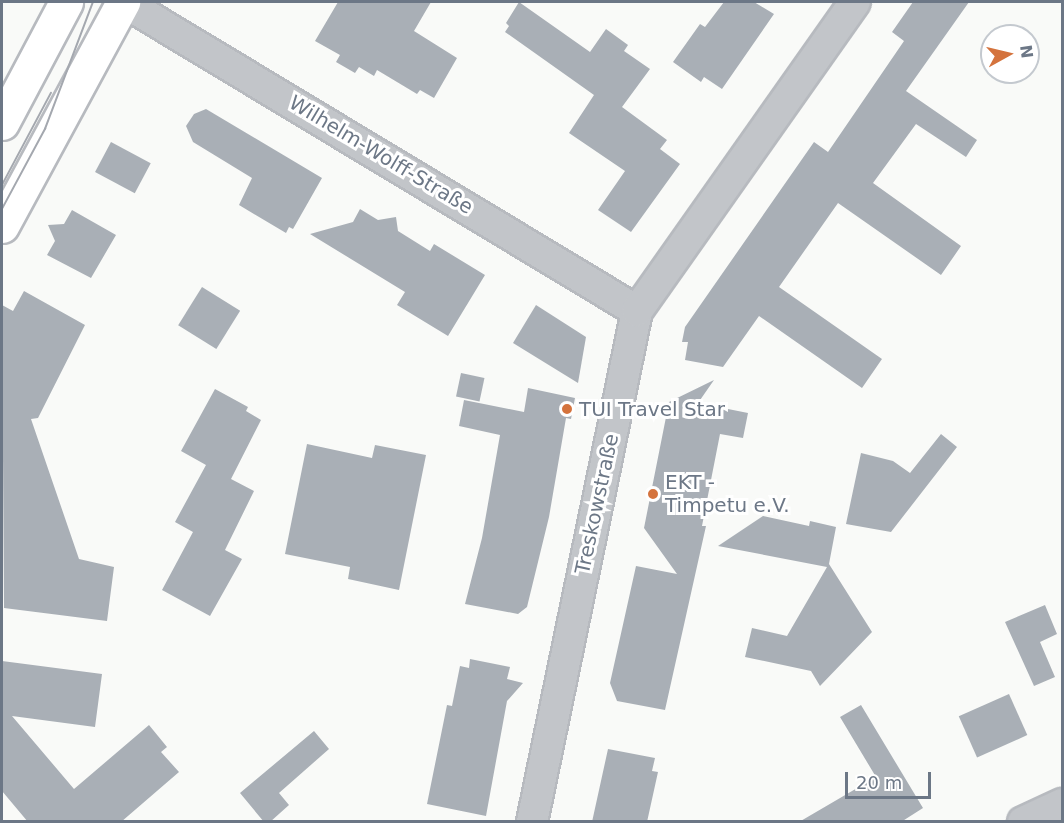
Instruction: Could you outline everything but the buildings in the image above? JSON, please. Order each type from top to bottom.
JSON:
[{"type":"main road","points":[[2,123],[66,2]]},
{"type":"main road","points":[[2,226],[124,2]]},
{"type":"street","name":"Wilhelm-Wolff-Straße","points":[[124,2],[637,311]]},
{"type":"street","name":"Treskowstraße","points":[[532,822],[637,311],[855,2]]},
{"type":"street","points":[[1023,822],[1062,804]]},
{"type":"tram line","points":[[2,209],[45,129],[93,2]]},
{"type":"tram line","points":[[2,185],[51,93]]},
{"type":"place","name":"TUI Travel Star","points":[[567,409]]},
{"type":"place","name":"EKT - Timpetu e.V.","points":[[653,494]]}]
